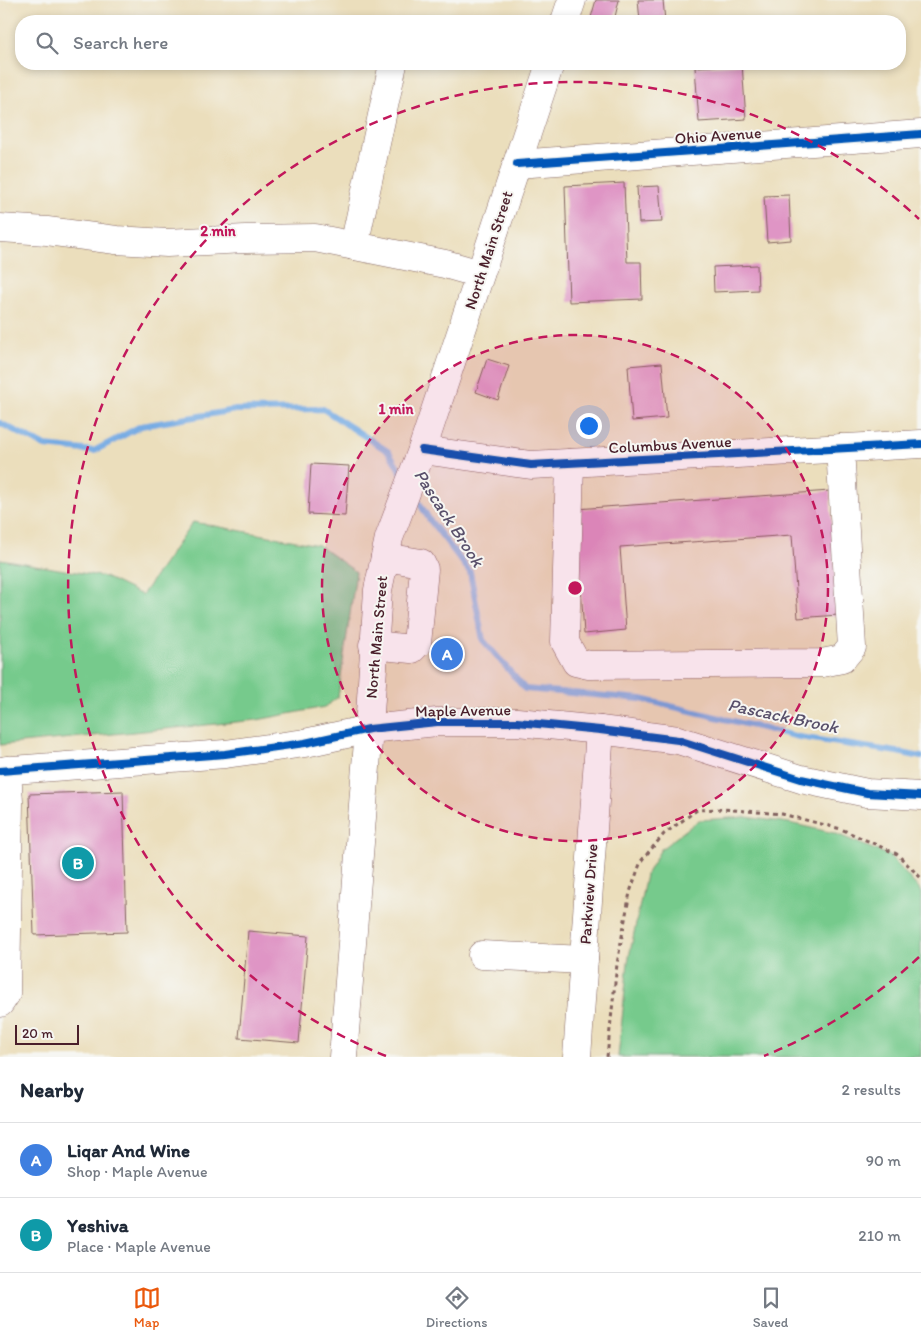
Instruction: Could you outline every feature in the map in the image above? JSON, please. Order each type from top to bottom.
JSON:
[{"type":"street","points":[[566,15],[572,0]]},
{"type":"street","points":[[354,246],[392,70]]},
{"type":"street","name":"North Main Street","points":[[343,1057],[378,590],[389,538],[419,460],[548,70]]},
{"type":"street","name":"Ohio Avenue","points":[[517,164],[921,134]]},
{"type":"street","points":[[0,228],[46,231],[116,240],[167,243],[315,238],[445,264],[480,274]]},
{"type":"street","name":"Columbus Avenue","points":[[419,460],[531,465],[921,444]]},
{"type":"street","points":[[570,463],[565,642],[576,662],[589,665],[822,663],[842,658],[852,647],[840,448]]},
{"type":"street","points":[[373,645],[412,649],[416,644],[424,569],[421,563],[385,557]]},
{"type":"street","name":"Maple Avenue","points":[[3,771],[225,754],[305,743],[369,729],[437,722],[517,722],[678,740],[801,779],[867,792],[921,796]]},
{"type":"street","name":"Parkview Drive","points":[[577,1057],[600,730]]},
{"type":"street","points":[[0,1004],[6,994],[9,802],[3,771]]},
{"type":"street","points":[[482,954],[584,960]]},
{"type":"path","points":[[607,1057],[617,964],[630,892],[638,869],[641,861],[664,834],[697,810],[722,809],[782,814],[841,829],[897,854],[921,878]]},
{"type":"green space","points":[[193,522],[318,545],[356,572],[338,697],[325,707],[257,720],[0,745],[0,559],[105,577],[142,595]]},
{"type":"green space","points":[[746,817],[789,823],[834,833],[890,856],[919,889],[921,893],[921,1057],[618,1057],[628,962],[646,875],[661,849],[699,820]]},
{"type":"building","points":[[596,0],[619,0],[615,15],[592,15]]},
{"type":"building","points":[[638,0],[663,0],[664,15],[639,15]]},
{"type":"building","points":[[695,70],[742,70],[746,119],[699,122]]},
{"type":"building","points":[[624,183],[627,262],[641,262],[642,299],[569,302],[565,186]]},
{"type":"building","points":[[659,186],[662,222],[639,223],[637,187]]},
{"type":"building","points":[[789,195],[791,240],[767,242],[764,196]]},
{"type":"building","points":[[757,265],[758,290],[714,292],[713,267]]},
{"type":"building","points":[[487,359],[509,366],[498,400],[476,392]]},
{"type":"building","points":[[662,363],[667,418],[632,421],[628,366]]},
{"type":"building","points":[[311,464],[349,466],[345,516],[308,514]]},
{"type":"building","points":[[830,491],[838,615],[798,618],[792,535],[620,547],[626,630],[584,634],[576,509]]},
{"type":"building","points":[[123,791],[127,932],[34,935],[29,794]]},
{"type":"building","points":[[248,931],[308,936],[299,1043],[239,1038]]},
{"type":"waterway","name":"Pascack Brook","points":[[0,423],[45,446],[94,451],[141,426],[235,410],[323,409],[389,452],[404,477]]},
{"type":"waterway","name":"Pascack Brook","points":[[414,494],[429,519],[470,572],[483,640],[525,689],[641,699],[799,737],[921,757]]},
{"type":"cycle path","points":[[517,164],[921,134]]},
{"type":"cycle path","points":[[422,450],[531,465],[921,444]]},
{"type":"cycle path","points":[[0,771],[225,754],[305,743],[369,729],[437,722],[517,722],[678,740],[801,779],[867,793],[921,796]]},
{"type":"place","name":"Liqar And Wine","points":[[447,654]]},
{"type":"place","name":"Yeshiva","points":[[78,863]]}]
